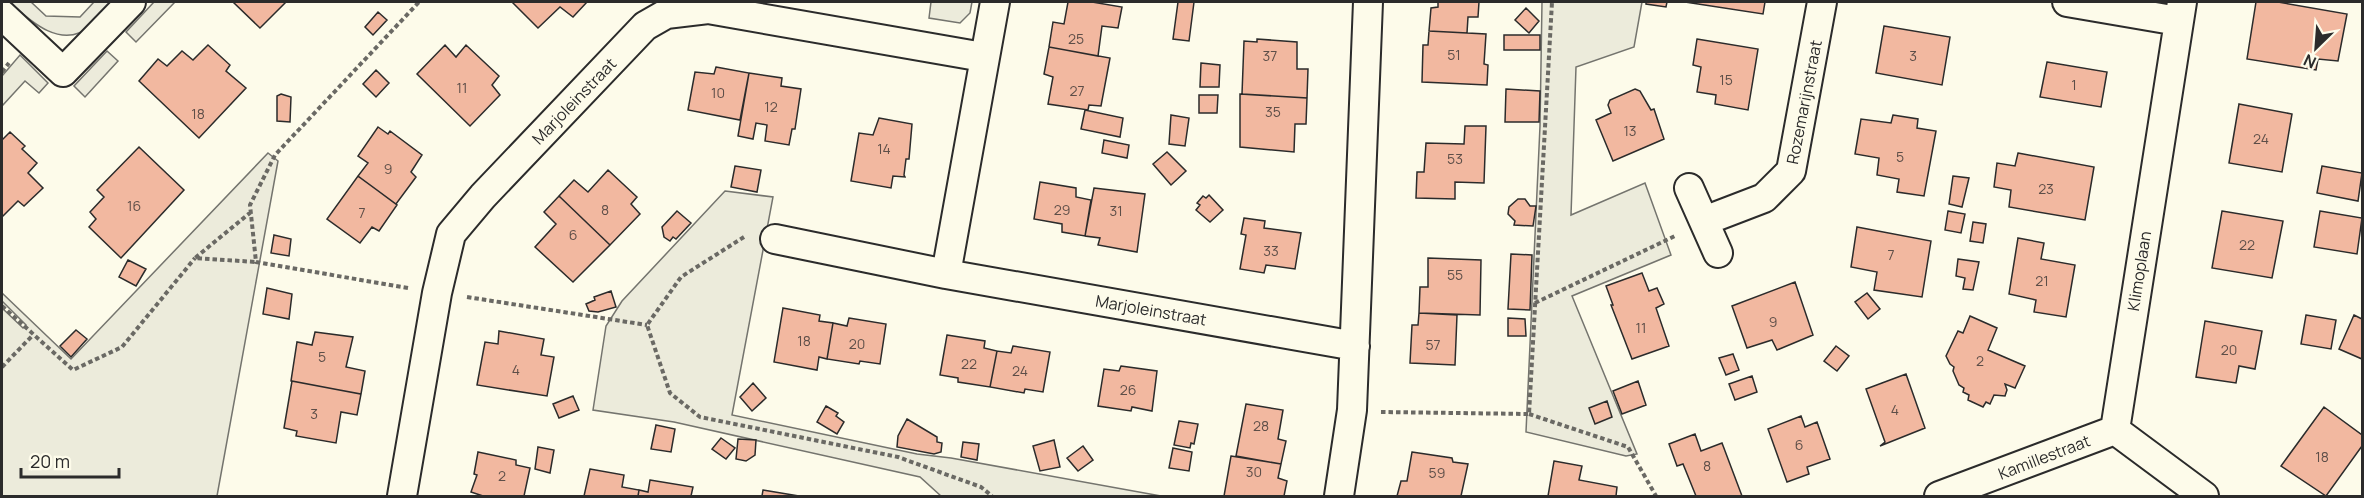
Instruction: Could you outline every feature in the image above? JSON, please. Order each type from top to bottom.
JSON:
[{"type":"street","points":[[2,15],[63,72],[131,2]]},
{"type":"street","points":[[946,274],[983,57],[995,2]]},
{"type":"street","points":[[1339,496],[1352,410],[1368,2]]},
{"type":"street","name":"Rozemarijnstraat","points":[[1704,221],[1764,198],[1791,171],[1822,2]]},
{"type":"street","points":[[2067,2],[2180,11]]},
{"type":"street","name":"Marjoleinstraat","points":[[402,496],[436,293],[450,234],[483,196],[645,26],[666,14],[708,9],[983,57]]},
{"type":"street","name":"Klimoplaan","points":[[2115,430],[2180,11]]},
{"type":"street","points":[[1689,188],[1718,253]]},
{"type":"street","name":"Marjoleinstraat","points":[[764,238],[946,274],[1355,346]]},
{"type":"street","points":[[2115,430],[2204,496]]},
{"type":"street","name":"Kamillestraat","points":[[1939,496],[2115,430]]},
{"type":"path","points":[[256,262],[250,205],[275,155],[419,2]]},
{"type":"path","points":[[1528,414],[1552,2]]},
{"type":"path","points":[[2,72],[9,64]]},
{"type":"path","points":[[2,306],[32,336],[72,370],[122,346],[195,258],[250,212]]},
{"type":"path","points":[[647,325],[681,277],[744,237],[764,238]]},
{"type":"path","points":[[1535,304],[1662,242]]},
{"type":"path","points":[[195,258],[256,262],[412,289]]},
{"type":"path","points":[[459,296],[647,325]]},
{"type":"path","points":[[647,325],[670,393],[700,417],[898,457],[981,487],[992,496]]},
{"type":"path","points":[[2,367],[32,336]]},
{"type":"path","points":[[1376,412],[1528,414],[1628,447],[1656,496]]},
{"type":"shaded area","points":[[9,2],[31,2],[46,16],[80,17],[94,2],[112,2],[90,26],[79,33],[68,35],[46,30]]},
{"type":"shaded area","points":[[154,2],[175,2],[136,42],[126,32]]},
{"type":"shaded area","points":[[931,2],[972,2],[970,13],[960,23],[929,18]]},
{"type":"shaded area","points":[[1542,2],[1642,2],[1634,47],[1576,67],[1571,215],[1645,183],[1671,255],[1572,296],[1637,454],[1626,456],[1526,432],[1540,126]]},
{"type":"shaded area","points":[[107,51],[118,61],[85,97],[74,86]]},
{"type":"shaded area","points":[[20,55],[48,83],[39,93],[25,81],[2,106],[2,76]]},
{"type":"shaded area","points":[[268,153],[278,161],[217,496],[2,496],[2,308],[23,328],[26,325],[2,301],[2,293],[71,359]]},
{"type":"shaded area","points":[[725,191],[773,197],[732,415],[917,454],[951,458],[1161,496],[941,496],[920,477],[674,422],[593,410],[606,326],[622,301]]},
{"type":"building","points":[[233,2],[286,2],[260,28]]},
{"type":"building","points":[[512,2],[587,2],[573,17],[560,7],[538,28]]},
{"type":"building","points":[[1068,2],[1092,2],[1122,7],[1118,28],[1102,26],[1098,56],[1049,47],[1053,22],[1064,24]]},
{"type":"building","points":[[1178,2],[1194,2],[1189,41],[1173,39]]},
{"type":"building","points":[[1438,2],[1479,2],[1478,17],[1468,17],[1467,33],[1429,31],[1431,8],[1438,7]]},
{"type":"building","points":[[1646,2],[1667,2],[1666,7],[1646,4]]},
{"type":"building","points":[[1685,2],[1765,2],[1763,14]]},
{"type":"building","points":[[2256,2],[2278,2],[2347,14],[2338,61],[2318,59],[2316,70],[2247,59]]},
{"type":"building","points":[[1526,8],[1539,21],[1529,33],[1515,20]]},
{"type":"building","points":[[378,12],[387,20],[373,35],[365,27]]},
{"type":"building","points":[[1884,26],[1950,37],[1942,85],[1876,73]]},
{"type":"building","points":[[1429,31],[1486,34],[1484,64],[1488,65],[1487,85],[1422,82],[1423,45],[1428,45]]},
{"type":"building","points":[[1504,35],[1540,35],[1540,50],[1504,50]]},
{"type":"building","points":[[1257,39],[1297,42],[1297,69],[1308,69],[1307,98],[1242,94],[1244,41],[1257,42]]},
{"type":"building","points":[[1697,39],[1758,49],[1748,110],[1715,104],[1716,95],[1697,92],[1701,67],[1693,65]]},
{"type":"building","points":[[208,45],[230,65],[226,71],[246,88],[199,138],[139,81],[158,59],[167,66],[182,51],[193,60]]},
{"type":"building","points":[[445,45],[456,57],[466,45],[499,76],[492,85],[500,95],[470,126],[417,74]]},
{"type":"building","points":[[1049,47],[1110,58],[1101,106],[1089,105],[1088,110],[1048,104],[1053,77],[1044,74]]},
{"type":"building","points":[[2047,62],[2107,72],[2101,107],[2040,97]]},
{"type":"building","points":[[1201,63],[1220,65],[1219,87],[1200,87]]},
{"type":"building","points":[[716,67],[749,73],[740,120],[688,110],[695,72],[714,74]]},
{"type":"building","points":[[376,70],[389,83],[376,97],[363,84]]},
{"type":"building","points":[[749,73],[782,78],[781,86],[801,89],[795,129],[792,129],[789,145],[765,141],[767,125],[756,123],[753,139],[738,136]]},
{"type":"building","points":[[1506,89],[1540,91],[1539,122],[1505,122]]},
{"type":"building","points":[[1635,89],[1640,91],[1651,110],[1654,109],[1664,139],[1613,161],[1596,120],[1611,113],[1608,105],[1610,100]]},
{"type":"building","points":[[281,94],[291,97],[290,122],[277,121],[277,96]]},
{"type":"building","points":[[1240,94],[1307,98],[1306,124],[1295,124],[1294,152],[1240,147]]},
{"type":"building","points":[[1199,95],[1218,95],[1217,113],[1199,113]]},
{"type":"building","points":[[2239,104],[2292,114],[2282,172],[2229,163]]},
{"type":"building","points":[[1085,110],[1123,118],[1120,137],[1081,129]]},
{"type":"building","points":[[1171,115],[1189,118],[1185,146],[1169,144]]},
{"type":"building","points":[[1893,115],[1918,119],[1917,128],[1936,131],[1924,196],[1897,192],[1899,179],[1877,175],[1879,158],[1855,154],[1861,119],[1891,123]]},
{"type":"building","points":[[879,118],[912,124],[905,177],[893,176],[891,188],[851,181],[859,133],[873,135]]},
{"type":"building","points":[[1465,126],[1486,126],[1484,183],[1455,182],[1455,199],[1416,198],[1417,172],[1424,172],[1426,143],[1464,144]]},
{"type":"building","points":[[378,127],[388,134],[390,131],[422,155],[411,172],[416,177],[396,204],[358,176],[368,163],[358,156]]},
{"type":"building","points":[[10,132],[25,146],[22,149],[37,163],[28,173],[43,188],[24,206],[18,201],[2,217],[2,140]]},
{"type":"building","points":[[1104,140],[1129,145],[1127,158],[1102,153]]},
{"type":"building","points":[[139,147],[184,190],[121,258],[89,227],[96,219],[90,212],[104,197],[97,190]]},
{"type":"building","points":[[1167,152],[1186,171],[1171,185],[1153,164]]},
{"type":"building","points":[[2018,153],[2094,167],[2085,220],[2009,207],[2011,190],[1994,187],[1997,163],[2015,166]]},
{"type":"building","points":[[735,166],[761,170],[757,192],[731,187]]},
{"type":"building","points":[[2322,166],[2362,173],[2358,201],[2317,193]]},
{"type":"building","points":[[608,170],[637,197],[631,204],[640,214],[610,245],[559,196],[574,180],[588,192]]},
{"type":"building","points":[[358,176],[397,205],[379,231],[372,227],[360,243],[327,219]]},
{"type":"building","points":[[1953,176],[1969,178],[1962,207],[1949,204]]},
{"type":"building","points":[[1040,182],[1076,188],[1076,197],[1091,200],[1085,236],[1062,232],[1062,224],[1034,219]]},
{"type":"building","points":[[1094,188],[1145,194],[1137,252],[1098,245],[1100,238],[1085,236]]},
{"type":"building","points":[[1209,195],[1223,210],[1210,222],[1196,210],[1200,205],[1197,203],[1203,196],[1206,198]]},
{"type":"building","points":[[559,196],[610,245],[573,282],[535,247],[556,224],[544,212]]},
{"type":"building","points":[[1518,199],[1525,199],[1530,206],[1536,206],[1533,226],[1514,225],[1515,221],[1508,214],[1509,207]]},
{"type":"building","points":[[677,211],[691,223],[676,239],[673,237],[670,241],[664,237],[662,227]]},
{"type":"building","points":[[1948,211],[1965,214],[1961,233],[1945,230]]},
{"type":"building","points":[[2222,211],[2283,221],[2272,278],[2212,268]]},
{"type":"building","points":[[2320,211],[2362,218],[2357,254],[2314,247]]},
{"type":"building","points":[[1244,218],[1265,221],[1264,228],[1301,233],[1295,269],[1266,265],[1264,273],[1240,269],[1246,235],[1241,234]]},
{"type":"building","points":[[1973,222],[1986,224],[1983,243],[1970,241]]},
{"type":"building","points":[[1857,227],[1931,241],[1922,297],[1874,290],[1877,272],[1851,267]]},
{"type":"building","points":[[274,235],[291,239],[289,256],[271,253]]},
{"type":"building","points":[[2018,238],[2044,243],[2041,259],[2075,265],[2066,317],[2034,312],[2036,300],[2009,294]]},
{"type":"building","points":[[1511,254],[1532,255],[1530,310],[1508,309]]},
{"type":"building","points":[[1428,258],[1481,260],[1480,315],[1419,313],[1420,287],[1428,287]]},
{"type":"building","points":[[1958,259],[1979,262],[1973,290],[1963,289],[1965,278],[1956,276]]},
{"type":"building","points":[[128,260],[146,269],[136,286],[119,277]]},
{"type":"building","points":[[1642,273],[1649,291],[1657,288],[1664,304],[1656,308],[1669,346],[1632,359],[1606,286]]},
{"type":"building","points":[[1795,282],[1813,335],[1777,350],[1772,340],[1747,348],[1732,306]]},
{"type":"building","points":[[267,288],[292,294],[289,319],[263,314]]},
{"type":"building","points":[[611,291],[616,307],[598,312],[589,311],[586,304],[595,300],[594,297]]},
{"type":"building","points":[[1867,293],[1880,309],[1868,319],[1855,302]]},
{"type":"building","points":[[783,308],[820,315],[819,321],[833,323],[827,359],[819,357],[817,370],[774,362]]},
{"type":"building","points":[[1419,313],[1457,315],[1455,365],[1410,363],[1412,325],[1418,325]]},
{"type":"building","points":[[2306,315],[2336,320],[2331,349],[2301,344]]},
{"type":"building","points":[[2354,315],[2362,319],[2362,359],[2339,349]]},
{"type":"building","points":[[1970,316],[1997,328],[1988,350],[2025,366],[2015,388],[2005,384],[2007,390],[2005,396],[1994,395],[1990,404],[1986,402],[1983,407],[1968,400],[1969,395],[1963,392],[1964,388],[1959,385],[1953,371],[1954,367],[1946,356],[1958,331],[1963,333]]},
{"type":"building","points":[[849,318],[886,324],[880,364],[860,361],[859,364],[827,359],[833,323],[847,326]]},
{"type":"building","points":[[1508,318],[1525,319],[1526,336],[1508,336]]},
{"type":"building","points":[[2205,321],[2262,331],[2255,369],[2239,366],[2236,383],[2196,377]]},
{"type":"building","points":[[76,330],[87,339],[71,357],[60,346]]},
{"type":"building","points":[[499,331],[544,339],[541,355],[554,357],[547,396],[477,385],[485,342],[498,344]]},
{"type":"building","points":[[315,332],[353,337],[346,367],[365,371],[361,394],[291,381],[297,342],[312,345]]},
{"type":"building","points":[[947,335],[985,341],[984,348],[997,351],[990,387],[958,382],[958,378],[940,375]]},
{"type":"building","points":[[1013,346],[1050,352],[1043,392],[1025,389],[1024,393],[990,387],[997,351],[1011,353]]},
{"type":"building","points":[[1836,346],[1849,356],[1837,371],[1824,361]]},
{"type":"building","points":[[1733,354],[1739,370],[1726,375],[1719,358]]},
{"type":"building","points":[[1121,366],[1157,371],[1152,411],[1132,407],[1131,411],[1098,406],[1104,369],[1119,371]]},
{"type":"building","points":[[1906,374],[1925,428],[1880,446],[1885,442],[1866,389]]},
{"type":"building","points":[[1752,376],[1757,392],[1735,400],[1729,384]]},
{"type":"building","points":[[292,381],[361,394],[357,415],[341,412],[336,443],[296,436],[297,431],[284,428]]},
{"type":"building","points":[[1638,381],[1646,405],[1622,414],[1613,391]]},
{"type":"building","points":[[753,383],[766,398],[752,411],[740,397]]},
{"type":"building","points":[[573,396],[579,410],[559,418],[553,404]]},
{"type":"building","points":[[1607,401],[1612,417],[1595,424],[1589,408]]},
{"type":"building","points":[[1246,404],[1283,410],[1278,439],[1286,441],[1281,464],[1236,456]]},
{"type":"building","points":[[826,406],[838,413],[836,416],[844,422],[837,434],[817,422]]},
{"type":"building","points":[[2324,407],[2362,435],[2362,446],[2326,496],[2281,466]]},
{"type":"building","points":[[1801,416],[1805,427],[1817,422],[1830,459],[1807,467],[1809,474],[1787,482],[1768,429]]},
{"type":"building","points":[[907,419],[937,437],[937,442],[942,443],[941,452],[934,454],[897,447],[898,436]]},
{"type":"building","points":[[1179,421],[1198,424],[1194,444],[1191,443],[1190,448],[1174,445]]},
{"type":"building","points":[[656,425],[675,429],[671,452],[651,449]]},
{"type":"building","points":[[1695,434],[1701,451],[1722,443],[1742,496],[1696,496],[1683,464],[1677,466],[1669,444]]},
{"type":"building","points":[[721,438],[735,448],[726,459],[712,449]]},
{"type":"building","points":[[738,439],[756,440],[755,455],[746,461],[736,459]]},
{"type":"building","points":[[1054,440],[1060,467],[1040,471],[1033,446]]},
{"type":"building","points":[[963,442],[979,444],[977,460],[961,457]]},
{"type":"building","points":[[1083,446],[1093,460],[1078,471],[1067,458]]},
{"type":"building","points":[[538,447],[554,450],[550,473],[535,469]]},
{"type":"building","points":[[1173,448],[1192,452],[1189,471],[1169,468]]},
{"type":"building","points":[[478,452],[516,460],[516,465],[530,468],[524,496],[483,496],[471,492],[477,475],[474,474]]},
{"type":"building","points":[[1412,452],[1452,458],[1453,462],[1468,464],[1461,496],[1397,496],[1401,481],[1407,481]]},
{"type":"building","points":[[1231,456],[1281,464],[1278,478],[1287,481],[1284,496],[1224,496]]},
{"type":"building","points":[[1554,461],[1582,466],[1579,480],[1617,487],[1616,496],[1548,496]]},
{"type":"building","points":[[590,469],[624,475],[622,487],[639,490],[638,496],[584,496]]},
{"type":"building","points":[[650,480],[693,487],[691,496],[638,496],[639,490],[648,492]]},
{"type":"building","points":[[763,490],[799,496],[762,496]]}]
